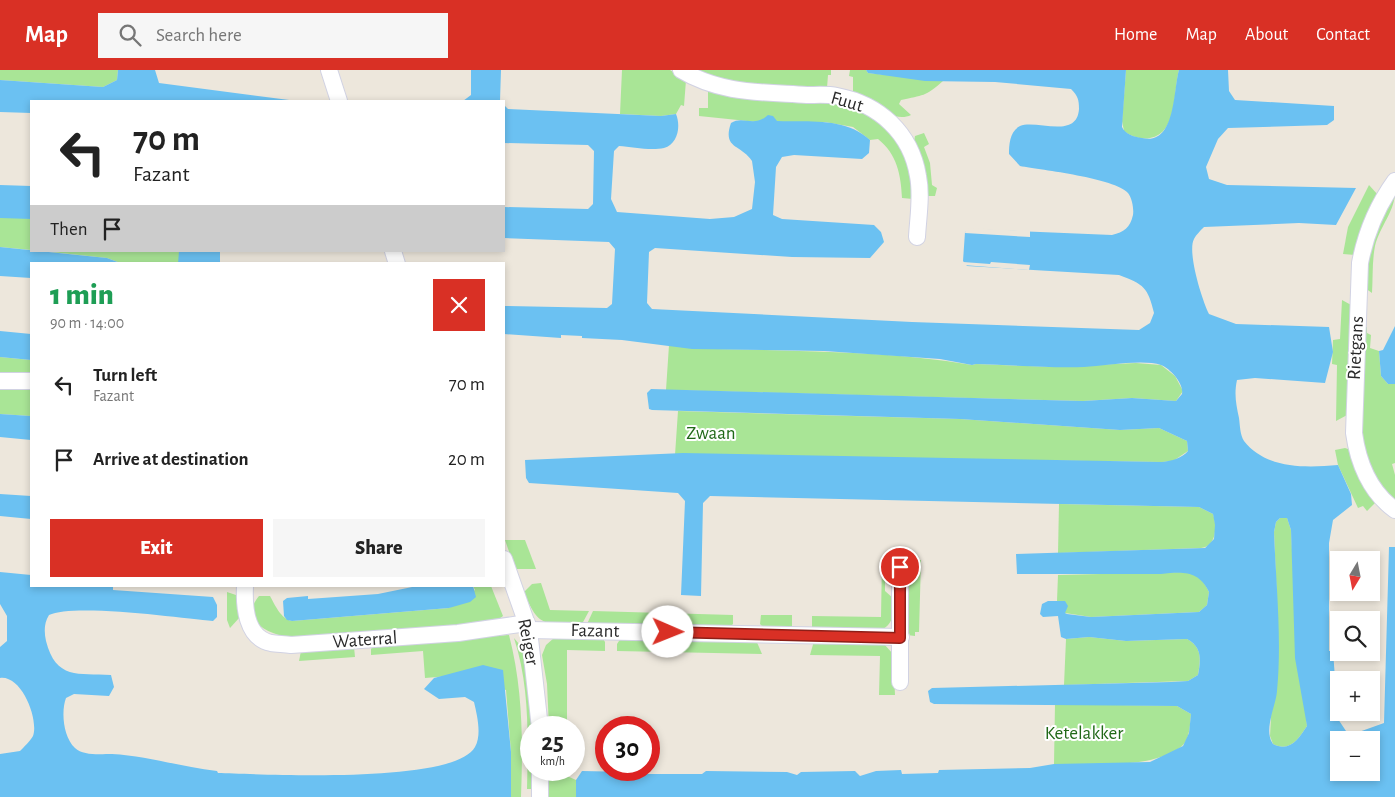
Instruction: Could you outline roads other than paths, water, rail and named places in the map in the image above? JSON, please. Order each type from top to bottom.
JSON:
[{"type":"street","points":[[329,70],[339,100]]},
{"type":"street","name":"Fuut","points":[[681,70],[706,83],[736,91],[836,96],[862,104],[882,115],[897,128],[908,145],[918,175],[920,197],[917,237]]},
{"type":"street","name":"Rietgans","points":[[1395,180],[1373,217],[1364,242],[1360,263],[1354,396],[1354,433],[1358,457],[1369,480],[1389,506],[1395,510]]},
{"type":"street","points":[[0,381],[30,382]]},
{"type":"street","name":"Reiger","points":[[505,562],[528,626],[539,716]]},
{"type":"street","points":[[900,567],[900,682]]},
{"type":"street","name":"Waterral","points":[[245,587],[244,607],[249,624],[262,639],[270,643],[290,645],[528,626]]},
{"type":"street","name":"Fazant","points":[[528,626],[900,638]]},
{"type":"street","points":[[540,781],[540,797]]},
{"type":"water","points":[[118,70],[155,70],[159,83],[289,100],[30,100],[30,113],[0,112],[0,80],[103,87],[117,80]]},
{"type":"water","points":[[471,70],[501,70],[500,100],[464,100],[471,95]]},
{"type":"water","points":[[866,70],[1126,70],[1122,127],[1130,135],[1142,138],[1153,138],[1161,134],[1167,125],[1174,102],[1179,70],[1228,70],[1229,91],[1235,100],[1334,106],[1334,120],[1327,125],[1228,128],[1218,139],[1206,167],[1209,179],[1227,185],[1356,188],[1336,225],[1299,223],[1204,227],[1194,239],[1192,254],[1199,288],[1209,314],[1236,324],[1329,327],[1333,352],[1325,383],[1255,378],[1237,380],[1236,404],[1242,436],[1244,441],[1253,450],[1263,457],[1287,465],[1338,465],[1351,494],[1352,505],[1333,520],[1329,543],[1329,651],[1330,661],[1334,661],[1334,671],[1330,671],[1330,721],[1339,721],[1346,731],[1330,731],[1330,781],[1380,781],[1380,731],[1362,731],[1384,723],[1389,547],[1395,547],[1395,797],[576,797],[576,781],[585,781],[585,771],[595,771],[595,781],[660,781],[660,774],[702,774],[706,771],[787,772],[797,775],[801,772],[855,771],[860,776],[876,771],[901,770],[902,774],[938,773],[939,770],[1030,768],[1054,764],[1150,762],[1183,746],[1189,733],[1191,714],[1177,706],[934,704],[930,702],[928,691],[932,688],[1188,681],[1198,675],[1200,664],[1198,650],[1187,639],[1126,641],[1089,637],[1066,639],[1061,637],[1058,616],[1043,617],[1040,614],[1042,604],[1048,601],[1065,601],[1068,606],[1065,613],[1091,617],[1199,612],[1207,605],[1209,592],[1205,585],[1195,576],[1183,573],[1017,574],[1016,554],[1205,548],[1214,539],[1215,525],[1213,514],[1199,507],[710,496],[703,503],[701,596],[681,595],[685,501],[678,493],[529,483],[526,478],[525,460],[683,453],[1162,462],[1183,456],[1188,451],[1187,441],[1159,428],[1120,430],[960,419],[652,410],[649,409],[647,393],[651,389],[1083,401],[1132,398],[1176,401],[1182,394],[1179,381],[1165,367],[1153,363],[1084,367],[972,365],[940,359],[824,351],[692,349],[622,340],[582,338],[582,336],[561,335],[561,338],[505,334],[505,306],[607,308],[612,304],[615,249],[609,242],[505,238],[505,207],[588,209],[593,204],[594,151],[588,145],[505,143],[505,106],[508,109],[661,116],[676,114],[677,134],[669,146],[653,149],[619,146],[614,151],[611,199],[617,212],[710,219],[734,217],[752,209],[755,182],[752,161],[729,138],[731,123],[735,121],[758,121],[768,115],[773,116],[777,121],[826,122],[850,127],[870,140],[869,153],[862,159],[794,155],[782,157],[776,167],[773,215],[782,219],[874,225],[881,232],[884,242],[870,258],[792,257],[655,248],[649,252],[647,303],[652,309],[912,322],[1139,330],[1150,323],[1154,313],[1150,298],[1139,284],[1119,275],[967,266],[963,261],[965,232],[969,229],[1112,235],[1123,231],[1132,219],[1132,201],[1128,193],[1121,188],[1094,179],[1020,166],[1009,154],[1012,134],[1020,126],[1064,126],[1071,124],[1077,118],[1079,109],[1077,96],[1071,89],[995,82],[925,81],[868,73]],"holes":[[[1280,518],[1287,518],[1291,530],[1295,658],[1307,726],[1293,743],[1284,747],[1273,744],[1269,732],[1276,697],[1278,671],[1279,632],[1274,532],[1276,522]]]},
{"type":"water","points":[[0,185],[30,186],[30,219],[0,218]]},
{"type":"water","points":[[0,247],[30,250],[30,252],[107,258],[118,262],[30,262],[30,278],[0,276]]},
{"type":"water","points":[[179,252],[220,252],[220,262],[178,262]]},
{"type":"water","points":[[1395,326],[1395,384],[1388,384],[1381,376],[1379,351],[1383,350]]},
{"type":"water","points":[[0,331],[30,334],[30,360],[0,357]]},
{"type":"water","points":[[0,414],[30,416],[30,440],[0,437]]},
{"type":"water","points":[[0,494],[30,496],[30,519],[0,516]]},
{"type":"water","points":[[0,572],[30,575],[30,587],[113,587],[113,590],[213,597],[217,605],[217,617],[213,621],[80,610],[49,615],[45,624],[45,638],[50,654],[62,668],[79,674],[111,675],[114,687],[109,696],[74,694],[66,698],[64,703],[64,724],[71,743],[78,751],[92,754],[138,757],[217,771],[218,773],[354,775],[432,767],[459,759],[475,747],[477,742],[478,725],[474,702],[465,697],[439,699],[424,689],[434,678],[483,665],[503,670],[511,752],[511,797],[0,797],[0,754],[20,751],[33,736],[34,729],[31,710],[22,691],[8,679],[0,678],[0,647],[7,641],[7,616],[0,604]]},
{"type":"water","points":[[412,587],[473,587],[476,597],[470,602],[449,608],[292,621],[287,620],[284,616],[283,601],[287,598],[308,596],[308,599],[378,594]]},
{"type":"park label","name":"Zwaan","points":[[711,433]]},
{"type":"park label","name":"Ketelakker","points":[[1084,733]]}]
